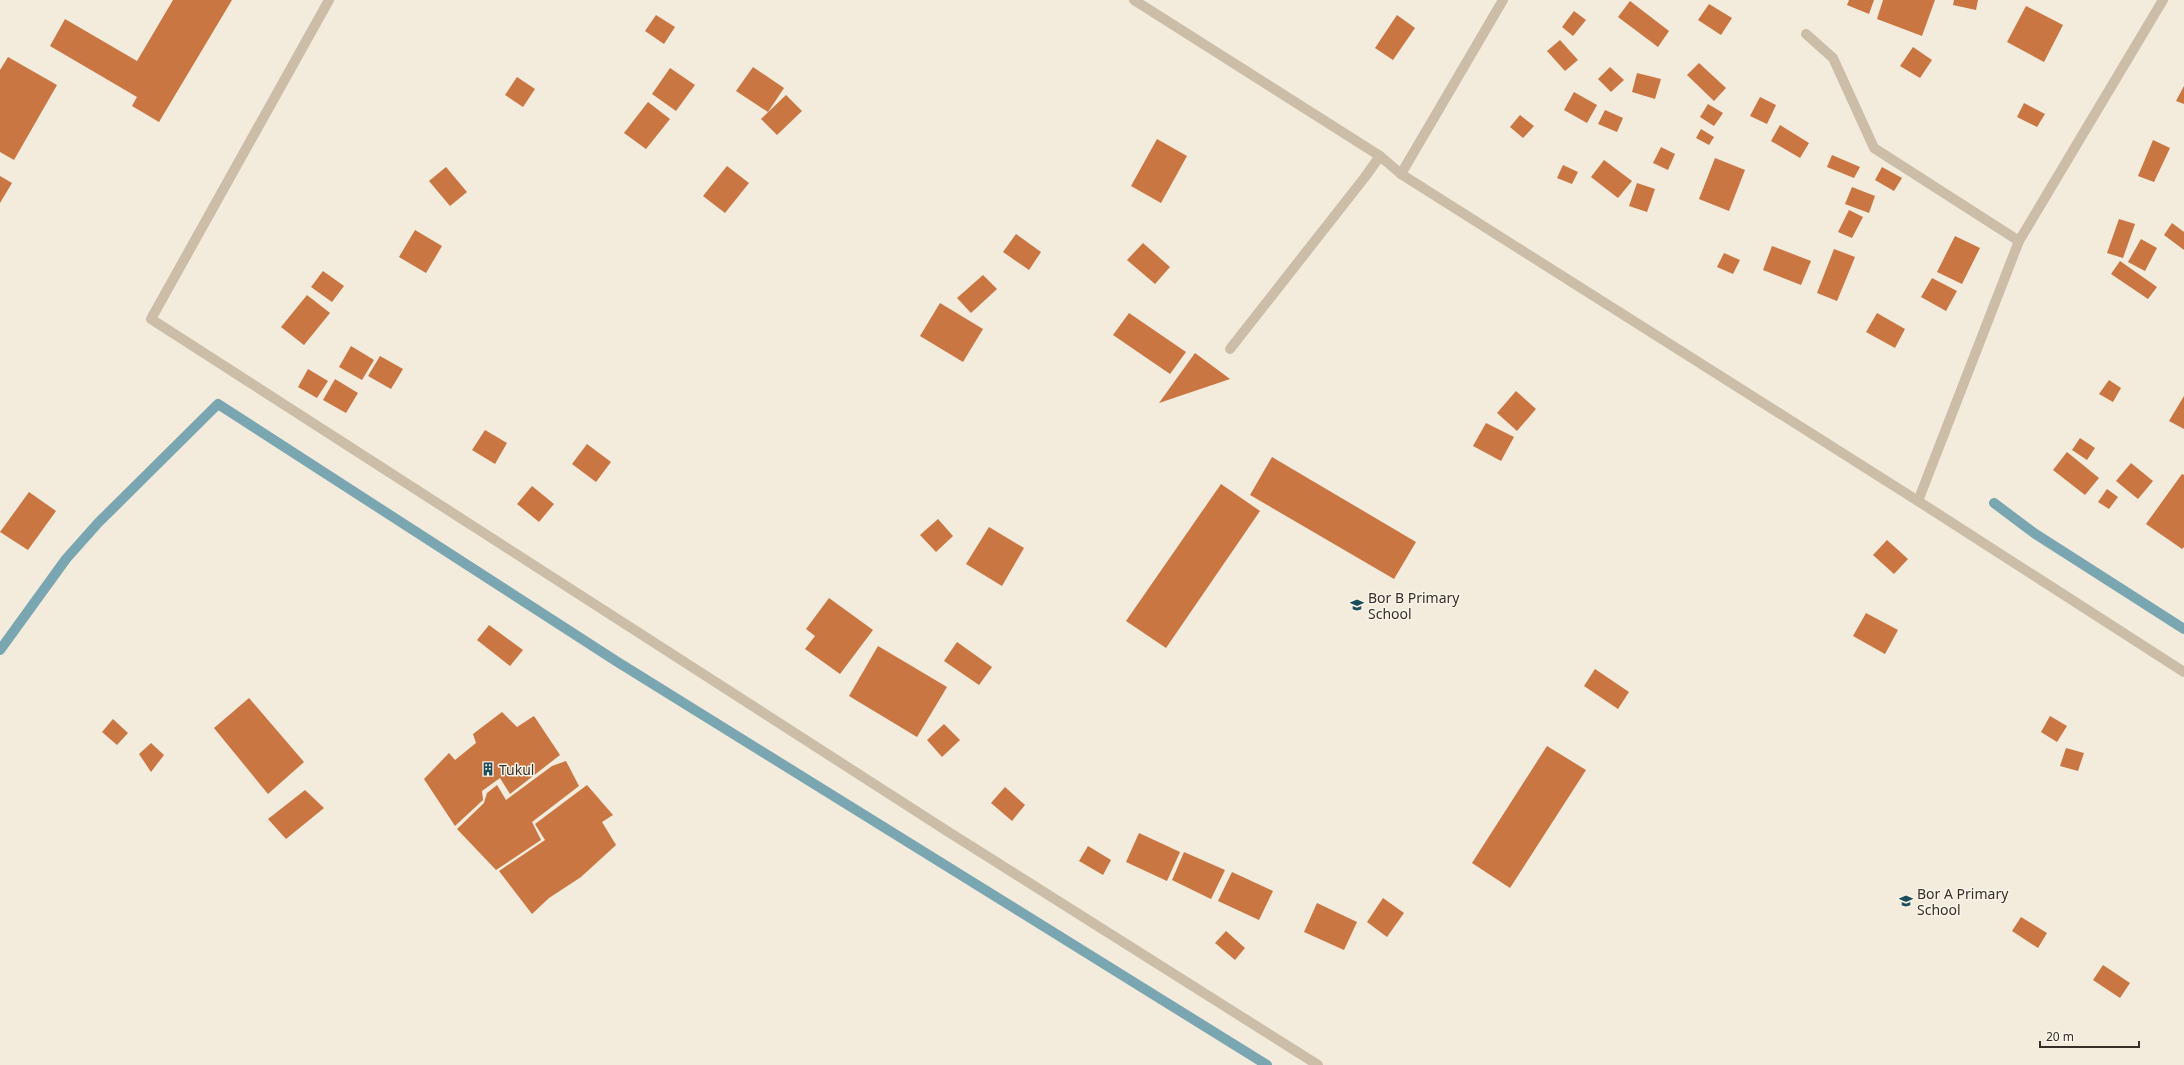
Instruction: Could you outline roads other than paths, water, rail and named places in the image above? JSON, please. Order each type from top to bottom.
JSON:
[{"type":"street","points":[[329,0],[151,319],[947,831],[1318,1065]]},
{"type":"street","points":[[1134,0],[1380,156],[1401,174],[1918,501],[2184,672]]},
{"type":"street","points":[[1401,174],[1503,0]]},
{"type":"street","points":[[1918,501],[2020,241],[2163,0]]},
{"type":"street","points":[[1806,34],[1833,58],[1874,148],[2020,241]]},
{"type":"street","points":[[1230,349],[1366,177],[1380,156]]},
{"type":"waterway","points":[[0,650],[66,559],[98,523],[218,404],[616,661],[1267,1065]]},
{"type":"waterway","points":[[1994,503],[2034,533],[2184,629]]},
{"type":"place","name":"Bor B Primary School","points":[[1357,605]]},
{"type":"place","name":"Tukul","points":[[488,769]]},
{"type":"place","name":"Bor A Primary School","points":[[1906,901]]}]
